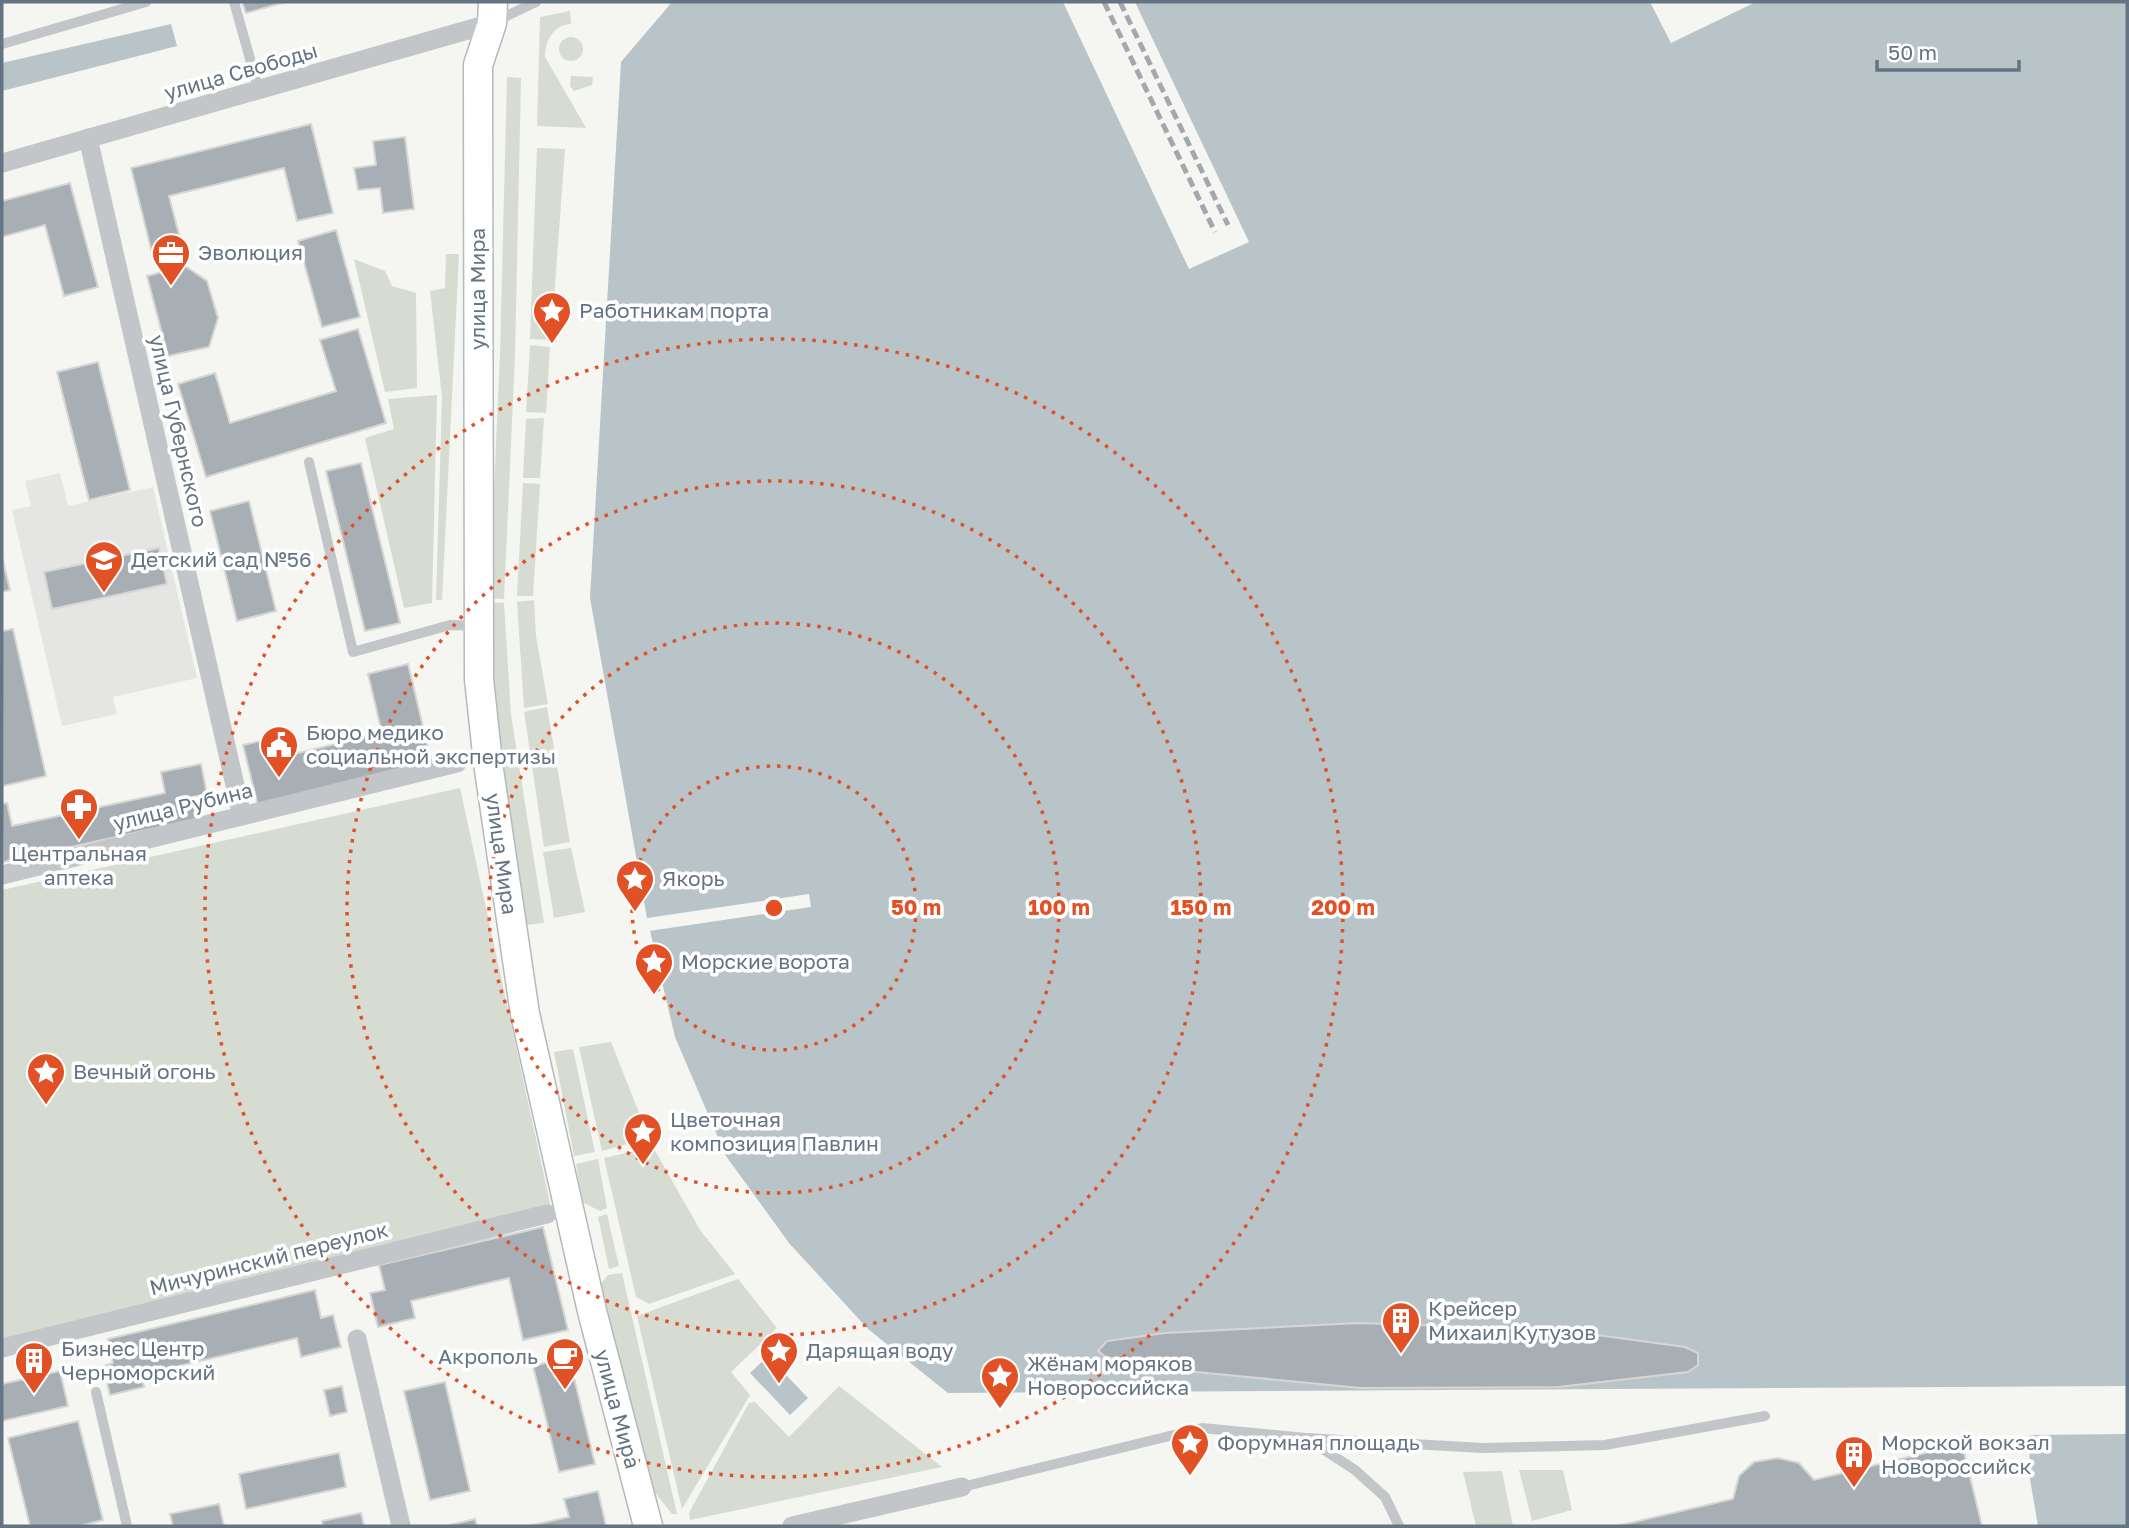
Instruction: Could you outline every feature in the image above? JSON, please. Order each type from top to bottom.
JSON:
[{"type":"street","name":"улица Свободы","points":[[2,163],[259,92],[492,12]]},
{"type":"street","name":"улица Мира","points":[[492,12],[478,65],[479,679],[488,763],[525,1014],[592,1311],[648,1526]]},
{"type":"street","name":"улица Губернского","points":[[88,138],[242,816]]},
{"type":"street","name":"улица Рубина","points":[[2,875],[457,763]]},
{"type":"street","name":"Мичуринский переулок","points":[[2,1348],[547,1214]]},
{"type":"street","points":[[357,1339],[401,1526]]},
{"type":"street","points":[[792,1526],[962,1487]]},
{"type":"lane","points":[[2,44],[146,2]]},
{"type":"lane","points":[[234,2],[259,92]]},
{"type":"lane","points":[[492,12],[536,2]]},
{"type":"lane","points":[[310,462],[353,652],[450,625],[479,626]]},
{"type":"lane","points":[[96,1392],[127,1526]]},
{"type":"lane","points":[[962,1487],[1202,1428],[1306,1438],[1483,1448],[1605,1445],[1765,1416]]},
{"type":"lane","points":[[1306,1438],[1355,1470],[1385,1497],[1399,1526]]},
{"type":"shaded area","points":[[672,2],[1063,2],[1189,269],[1249,242],[1135,2],[1650,2],[1671,43],[1756,2],[2127,2],[2127,1386],[948,1393],[868,1329],[789,1243],[726,1156],[675,1037],[647,918],[590,598],[621,62]]},
{"type":"shaded area","points":[[570,11],[571,24],[559,27],[551,35],[545,57],[586,128],[537,126],[540,17]]},
{"type":"shaded area","points":[[171,24],[177,46],[2,91],[2,63]]},
{"type":"shaded area","points":[[571,37],[580,40],[583,49],[580,58],[571,61],[562,58],[559,49],[562,40]]},
{"type":"shaded area","points":[[571,76],[593,77],[592,85],[574,91],[570,86]]},
{"type":"shaded area","points":[[507,77],[521,78],[515,355],[504,599],[489,598],[500,355]]},
{"type":"shaded area","points":[[537,148],[565,149],[551,340],[530,339]]},
{"type":"shaded area","points":[[446,254],[459,254],[442,600],[436,600],[442,397],[430,291],[445,288]]},
{"type":"shaded area","points":[[354,259],[385,271],[392,286],[416,293],[417,388],[385,392]]},
{"type":"shaded area","points":[[530,345],[550,347],[546,413],[526,412]]},
{"type":"shaded area","points":[[437,395],[432,603],[404,608],[365,438],[394,429],[388,399]]},
{"type":"shaded area","points":[[544,418],[540,478],[523,478],[526,419]]},
{"type":"shaded area","name":"Детский сад №56","points":[[60,473],[68,506],[153,487],[197,678],[113,697],[117,714],[62,726],[12,510],[31,506],[25,481]]},
{"type":"shaded area","points":[[523,483],[540,484],[533,596],[517,596]]},
{"type":"shaded area","points":[[534,600],[536,636],[548,704],[524,708],[517,602]]},
{"type":"shaded area","points":[[489,602],[504,603],[511,715],[544,923],[525,925],[490,718]]},
{"type":"shaded area","points":[[547,707],[570,842],[544,847],[524,712]]},
{"type":"shaded area","points":[[460,788],[551,1208],[2,1340],[2,890]]},
{"type":"shaded area","points":[[571,848],[585,912],[554,918],[543,852]]},
{"type":"shaded area","points":[[611,1042],[649,1138],[602,1151],[579,1047]]},
{"type":"shaded area","points":[[573,1049],[595,1152],[574,1156],[554,1052]]},
{"type":"shaded area","points":[[653,1147],[700,1230],[735,1274],[649,1304],[636,1297],[604,1158]]},
{"type":"shaded area","points":[[598,1159],[607,1208],[600,1211],[582,1202],[576,1164]]},
{"type":"shaded area","points":[[607,1214],[619,1266],[609,1269],[598,1217]]},
{"type":"shaded area","points":[[622,1273],[677,1514],[672,1514],[653,1490],[598,1287],[608,1275]]},
{"type":"shaded area","points":[[738,1279],[777,1328],[731,1372],[750,1395],[682,1509],[637,1316]]},
{"type":"shaded area","name":"Дарящая воду","points":[[768,1356],[808,1398],[790,1415],[750,1373]]},
{"type":"shaded area","points":[[839,1386],[942,1467],[690,1520],[689,1513],[749,1403],[755,1402],[789,1437]]},
{"type":"shaded area","points":[[2127,1434],[2127,1526],[2038,1526],[2030,1479],[2029,1435]]},
{"type":"shaded area","points":[[1519,1470],[1563,1470],[1572,1510],[1532,1521]]},
{"type":"shaded area","points":[[1502,1471],[1513,1526],[1476,1526],[1463,1472]]},
{"type":"pier","points":[[809,894],[811,907],[649,931],[647,918]]},
{"type":"building","points":[[242,2],[286,2],[246,13]]},
{"type":"building","points":[[311,124],[333,213],[297,221],[284,168],[169,196],[182,246],[152,253],[131,168]]},
{"type":"building","points":[[405,137],[414,209],[383,213],[380,188],[358,190],[354,168],[376,165],[373,141]]},
{"type":"building","points":[[70,183],[98,287],[64,296],[45,225],[2,237],[2,201]]},
{"type":"building","points":[[336,230],[360,317],[322,327],[298,241]]},
{"type":"building","points":[[185,266],[207,281],[218,318],[209,347],[168,356],[147,276]]},
{"type":"building","points":[[358,329],[386,423],[206,477],[178,384],[215,373],[230,423],[336,391],[320,340]]},
{"type":"building","points":[[98,362],[130,490],[89,500],[57,372]]},
{"type":"building","points":[[361,463],[400,623],[365,631],[326,471]]},
{"type":"building","points":[[249,501],[276,611],[237,621],[210,511]]},
{"type":"building","points":[[159,548],[167,584],[52,609],[44,572]]},
{"type":"building","points":[[2,557],[10,590],[2,592]]},
{"type":"building","points":[[13,629],[46,776],[3,786],[2,631]]},
{"type":"building","points":[[408,664],[432,764],[258,806],[243,745],[277,737],[281,757],[382,733],[368,674]]},
{"type":"building","points":[[201,764],[207,794],[192,797],[197,819],[3,862],[2,804],[7,803],[12,826],[165,793],[161,772]]},
{"type":"building","points":[[543,1227],[568,1330],[523,1340],[509,1278],[411,1301],[415,1318],[378,1327],[370,1293],[385,1290],[379,1265]]},
{"type":"building","points":[[315,1290],[321,1318],[333,1315],[341,1347],[301,1357],[297,1338],[141,1375],[144,1387],[110,1395],[103,1366],[113,1363],[108,1339]]},
{"type":"building","name":"Крейсер Михаил Кутузов","points":[[1359,1323],[1560,1330],[1685,1347],[1698,1353],[1698,1365],[1688,1372],[1558,1387],[1361,1388],[1165,1369],[1106,1357],[1098,1351],[1107,1341],[1165,1333]]},
{"type":"building","points":[[569,1357],[595,1464],[559,1472],[533,1366]]},
{"type":"building","name":"Бизнес Центр Черноморский","points":[[60,1371],[68,1406],[2,1421],[2,1384]]},
{"type":"building","points":[[445,1382],[470,1491],[430,1500],[404,1391]]},
{"type":"building","points":[[342,1386],[347,1412],[330,1416],[324,1390]]},
{"type":"building","points":[[78,1421],[103,1520],[80,1526],[30,1526],[8,1438]]},
{"type":"building","name":"Морской вокзал Новороссийск","points":[[1962,1444],[1982,1526],[1617,1526],[1733,1499],[1739,1476],[1754,1462],[1778,1458],[1799,1463],[1814,1480]]},
{"type":"building","points":[[339,1453],[346,1487],[246,1509],[239,1474]]},
{"type":"building","points":[[598,1491],[606,1526],[528,1526],[569,1517],[564,1499]]},
{"type":"building","points":[[219,1504],[224,1526],[173,1526],[170,1514]]},
{"type":"building","points":[[361,1513],[364,1526],[323,1526],[322,1521]]},
{"type":"building","points":[[475,1519],[477,1526],[446,1526]]},
{"type":"railway","points":[[1104,2],[1215,232]]},
{"type":"railway","points":[[1120,2],[1228,225]]},
{"type":"place","name":"Эволюция","points":[[171,287]]},
{"type":"place","name":"Работникам порта","points":[[552,345]]},
{"type":"place","name":"Детский сад №56","points":[[104,594]]},
{"type":"place","name":"Бюро медико социальной экспертизы","points":[[279,779]]},
{"type":"place","name":"Центральная аптека","points":[[79,841]]},
{"type":"place","name":"Якорь","points":[[635,913]]},
{"type":"place","name":"Морские ворота","points":[[654,996]]},
{"type":"place","name":"Вечный огонь","points":[[46,1106]]},
{"type":"place","name":"Цветочная композиция Павлин","points":[[643,1166]]},
{"type":"place","name":"Крейсер Михаил Кутузов","points":[[1401,1355]]},
{"type":"place","name":"Дарящая воду","points":[[779,1385]]},
{"type":"place","name":"Акрополь","points":[[565,1391]]},
{"type":"place","name":"Бизнес Центр Черноморский","points":[[34,1395]]},
{"type":"place","name":"Жёнам моряков Новороссийска","points":[[1000,1410]]},
{"type":"place","name":"Форумная площадь","points":[[1190,1477]]},
{"type":"place","name":"Морской вокзал Новороссийск","points":[[1854,1489]]}]
